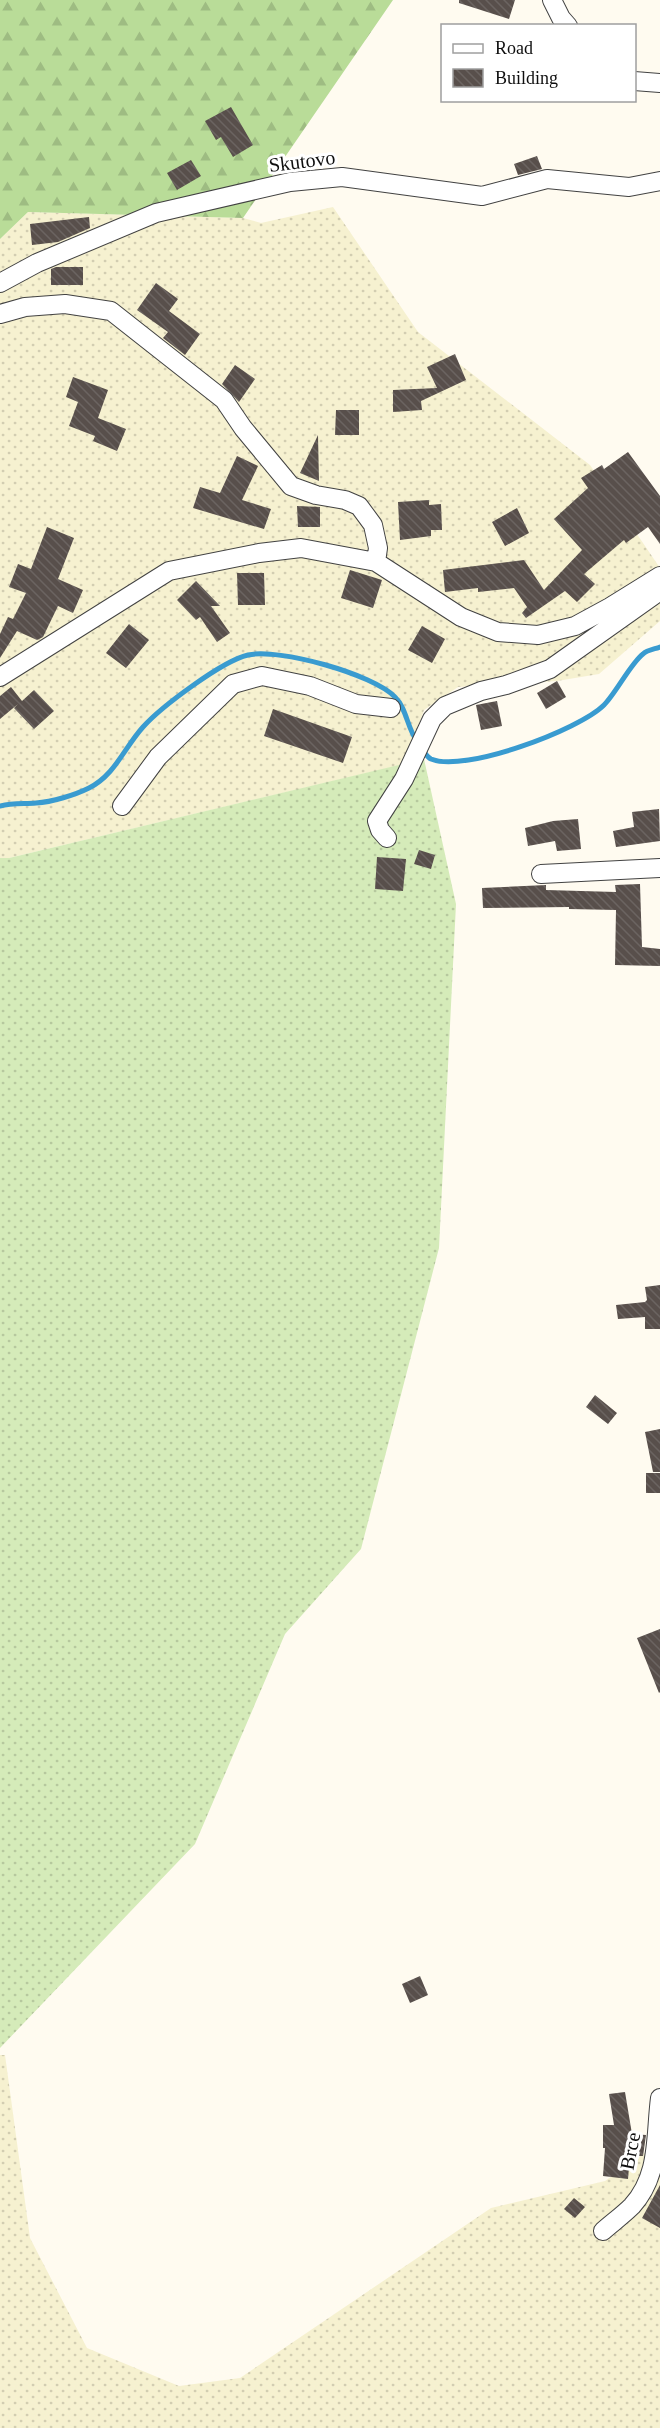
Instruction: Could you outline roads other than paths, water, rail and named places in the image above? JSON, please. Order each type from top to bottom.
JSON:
[{"type":"street","points":[[552,0],[566,24]]},
{"type":"street","points":[[636,81],[660,84]]},
{"type":"street","name":"Skutovo","points":[[0,283],[37,262],[156,213],[290,182],[342,177],[482,196],[547,179],[629,187],[660,181]]},
{"type":"street","points":[[0,314],[25,307],[65,304],[111,311],[224,400],[243,428],[291,486],[316,495],[345,500],[359,506],[373,525],[378,548],[376,562]]},
{"type":"street","points":[[0,678],[169,571],[259,553],[301,548],[376,562],[461,617],[498,632],[537,635],[574,626],[660,576]]},
{"type":"street","points":[[387,838],[380,830],[377,821],[404,779],[432,719],[445,706],[481,690],[506,685],[550,669],[660,591]]},
{"type":"street","points":[[122,806],[158,757],[233,684],[262,676],[310,686],[356,704],[391,708]]},
{"type":"street","points":[[541,874],[660,868]]},
{"type":"street","name":"Brce","points":[[603,2231],[632,2206],[646,2185],[655,2162],[660,2098]]},
{"type":"waterway","points":[[422,749],[431,759],[447,762],[468,760],[494,755],[547,737],[591,715],[604,705],[638,658],[660,647]]},
{"type":"waterway","points":[[0,806],[49,801],[70,796],[98,783],[119,760],[136,735],[163,708],[208,675],[248,655],[281,655],[302,659],[347,672],[384,688],[399,702],[417,741]]}]
